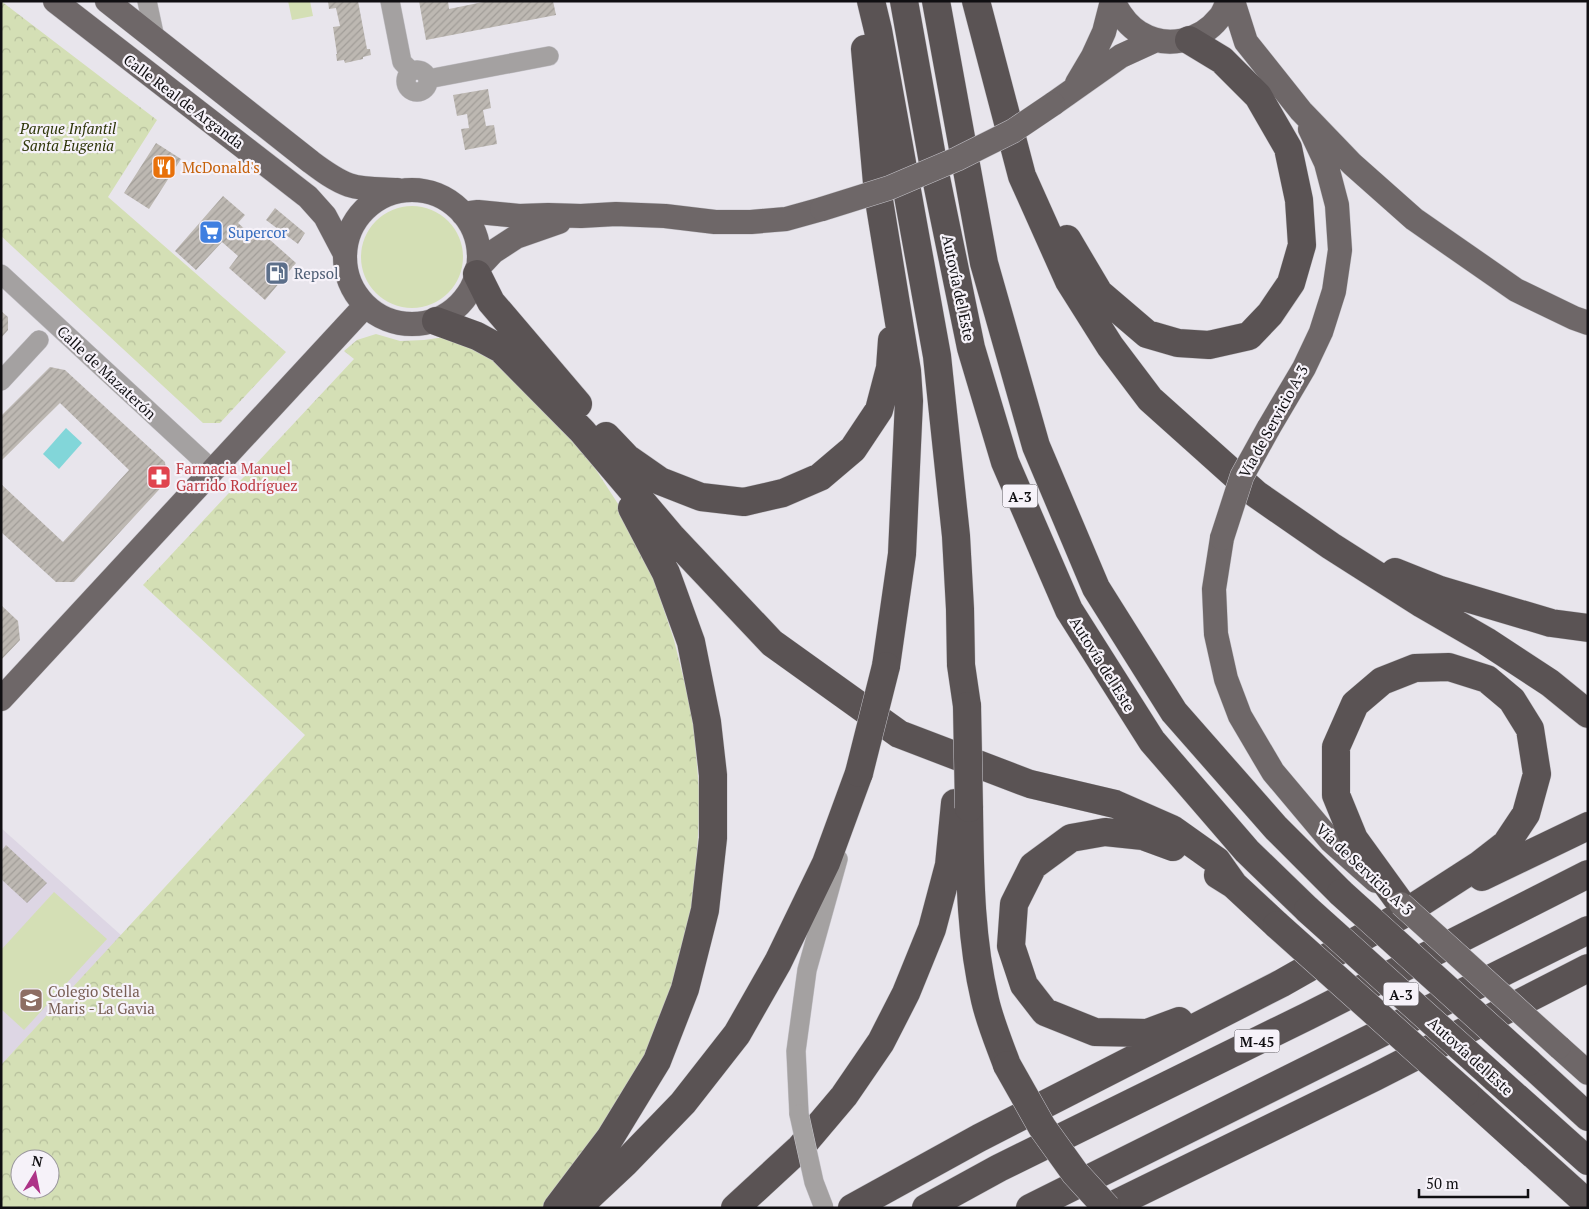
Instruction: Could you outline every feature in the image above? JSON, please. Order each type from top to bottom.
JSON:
[{"type":"highway","points":[[577,1208],[625,1163],[683,1103],[736,1034],[778,962],[826,863],[859,773],[886,666],[902,554],[909,401],[907,371],[878,194],[861,1]]},
{"type":"highway","points":[[871,1],[878,30],[937,356],[956,536],[960,609],[962,805],[970,873],[974,940],[985,1001],[1007,1065],[1042,1128],[1075,1173],[1107,1208],[1375,1077],[1588,968]]},
{"type":"highway","name":"Autovía del Este","points":[[904,1],[934,168],[971,348],[1005,462],[1069,610],[1152,741],[1247,851],[1308,910],[1588,1161]]},
{"type":"highway","name":"Autovía del Este","points":[[936,1],[984,263],[1036,446],[1096,588],[1174,712],[1276,828],[1341,894],[1588,1117]]},
{"type":"highway","points":[[979,14],[994,47],[1034,161],[1065,237],[1099,293],[1147,334],[1178,344],[1209,345],[1249,336],[1270,314],[1291,283],[1302,245],[1299,200],[1288,148],[1258,96],[1222,60],[1189,40]]},
{"type":"highway","points":[[979,14],[1022,176],[1069,281],[1110,346],[1150,399],[1256,494],[1331,546],[1526,667],[1550,683],[1588,714]]},
{"type":"highway","points":[[477,272],[491,302],[592,421],[627,458],[660,481],[701,498],[744,502],[783,494],[820,477],[853,449],[879,410],[890,368],[896,302]]},
{"type":"highway","points":[[436,321],[477,336],[501,349],[582,432],[671,536],[772,643],[899,734],[1030,784],[1115,804],[1172,829],[1217,861],[1234,885]]},
{"type":"highway","points":[[557,1208],[610,1138],[657,1061],[686,988],[705,910],[713,838],[713,775],[707,722],[691,642],[666,573],[637,516],[582,432]]},
{"type":"highway","points":[[1331,546],[1440,590],[1551,623],[1588,628]]},
{"type":"highway","points":[[852,1208],[980,1138],[1282,983],[1400,910],[1479,865],[1506,844],[1526,814],[1537,774],[1530,729],[1512,700],[1487,679],[1449,667],[1415,668],[1382,681],[1355,704],[1336,747],[1336,795],[1354,839],[1400,910]]},
{"type":"highway","points":[[735,1208],[800,1148],[844,1096],[881,1042],[906,993],[932,929],[962,805]]},
{"type":"highway","points":[[1400,910],[1588,826]]},
{"type":"highway","points":[[1282,983],[1147,1032],[1095,1032],[1046,1012],[1024,985],[1011,946],[1014,904],[1033,866],[1071,838],[1105,832],[1143,836],[1176,848],[1234,885],[1588,1204]]},
{"type":"highway","name":"M-45","points":[[926,1208],[999,1168],[1317,1011],[1588,874]]},
{"type":"highway","points":[[1030,1208],[1588,930]]},
{"type":"main road","name":"Calle Real de Arganda","points":[[55,1],[308,197],[325,216],[344,252]]},
{"type":"main road","name":"Calle Real de Arganda","points":[[107,1],[337,180],[362,188],[401,190]]},
{"type":"main road","points":[[1113,1],[1120,15],[1138,33],[1156,40],[1170,42],[1189,40],[1206,32],[1220,18],[1228,1]]},
{"type":"main road","points":[[1073,89],[1093,56],[1104,32],[1113,1]]},
{"type":"main road","points":[[1232,1],[1246,42],[1301,111],[1352,164],[1414,219],[1516,290],[1588,323]]},
{"type":"main road","points":[[463,214],[478,212],[518,216],[581,216],[616,214],[665,216],[715,222],[751,222],[786,219],[889,188],[1014,131],[1121,56],[1156,40]]},
{"type":"main road","name":"Vía de Servicio A-3","points":[[1301,111],[1326,163],[1337,205],[1340,250],[1334,291],[1321,332],[1304,368],[1242,476],[1222,538],[1214,589],[1216,634],[1226,679],[1240,716],[1273,772],[1331,841],[1400,910],[1588,1073]]},
{"type":"main road","points":[[401,190],[415,190],[442,196],[463,214],[474,236],[478,253],[477,272],[469,297],[455,311],[436,321],[409,325],[385,319],[365,306],[347,276],[344,252],[348,233],[356,218],[369,205],[384,195],[401,190]]},
{"type":"main road","points":[[477,272],[493,252],[516,236],[581,216]]},
{"type":"main road","points":[[1,699],[365,306]]},
{"type":"street","points":[[147,1],[154,38]]},
{"type":"street","points":[[390,1],[402,62],[411,72],[405,81],[408,88],[414,92],[425,90],[428,79],[549,56]]},
{"type":"street","name":"Calle de Mazaterón","points":[[1,274],[213,470]]},
{"type":"street","points":[[1,381],[39,340]]},
{"type":"street","points":[[824,1208],[814,1182],[799,1114],[796,1051],[807,970],[836,868],[859,773]]},
{"type":"shaded area","name":"Colegio Stella Maris - La Gavia","points":[[1,828],[122,936],[1,1065]]},
{"type":"green space","name":"Parque Infantil Santa Eugenia","points":[[1,1],[157,120],[108,197],[286,352],[220,423],[203,423],[1,236]]},
{"type":"green space","points":[[288,1],[310,1],[313,16],[292,20]]},
{"type":"green space","points":[[412,206],[432,210],[448,221],[459,237],[463,257],[459,277],[448,293],[432,304],[412,308],[392,304],[376,293],[365,277],[361,257],[365,237],[376,221],[392,210]]},
{"type":"green space","points":[[376,334],[400,341],[452,336],[475,341],[585,453],[622,510],[648,562],[674,640],[693,717],[700,802],[694,900],[676,982],[648,1056],[603,1129],[544,1208],[1,1208],[1,1065],[305,735],[143,585],[354,359],[344,351],[357,340]]},
{"type":"green space","points":[[54,892],[107,939],[24,1030],[1,1009],[1,950]]},
{"type":"water","points":[[66,428],[82,443],[59,469],[43,454]]},
{"type":"building","points":[[328,1],[358,1],[367,49],[370,49],[371,55],[345,63],[344,60],[337,61],[333,27],[340,26],[336,8],[329,9]]},
{"type":"building","points":[[419,1],[448,1],[449,9],[488,1],[553,1],[556,15],[426,40]]},
{"type":"building","points":[[488,89],[491,108],[483,110],[486,126],[494,125],[497,144],[465,150],[461,129],[469,128],[467,114],[457,116],[453,95]]},
{"type":"building","points":[[156,143],[181,159],[149,209],[124,193]]},
{"type":"building","points":[[223,196],[245,215],[238,223],[255,238],[260,231],[296,263],[265,300],[229,268],[238,256],[222,242],[196,270],[175,251]]},
{"type":"building","points":[[275,208],[305,233],[298,244],[266,220]]},
{"type":"building","points":[[1,311],[8,317],[8,330],[1,338]]},
{"type":"building","points":[[50,367],[65,370],[165,462],[167,481],[74,582],[56,582],[1,532],[1,484],[63,542],[129,470],[60,403],[1,461],[1,416]]},
{"type":"building","points":[[1,605],[18,621],[20,640],[1,660]]},
{"type":"building","points":[[6,845],[47,883],[27,903],[1,879],[1,851]]},
{"type":"place","name":"McDonald's","points":[[164,167]]},
{"type":"place","name":"Supercor","points":[[211,232]]},
{"type":"place","name":"Repsol","points":[[277,273]]},
{"type":"place","name":"Farmacia Manuel Garrido Rodríguez","points":[[159,477]]},
{"type":"place","name":"Colegio Stella Maris - La Gavia","points":[[31,1000]]}]
